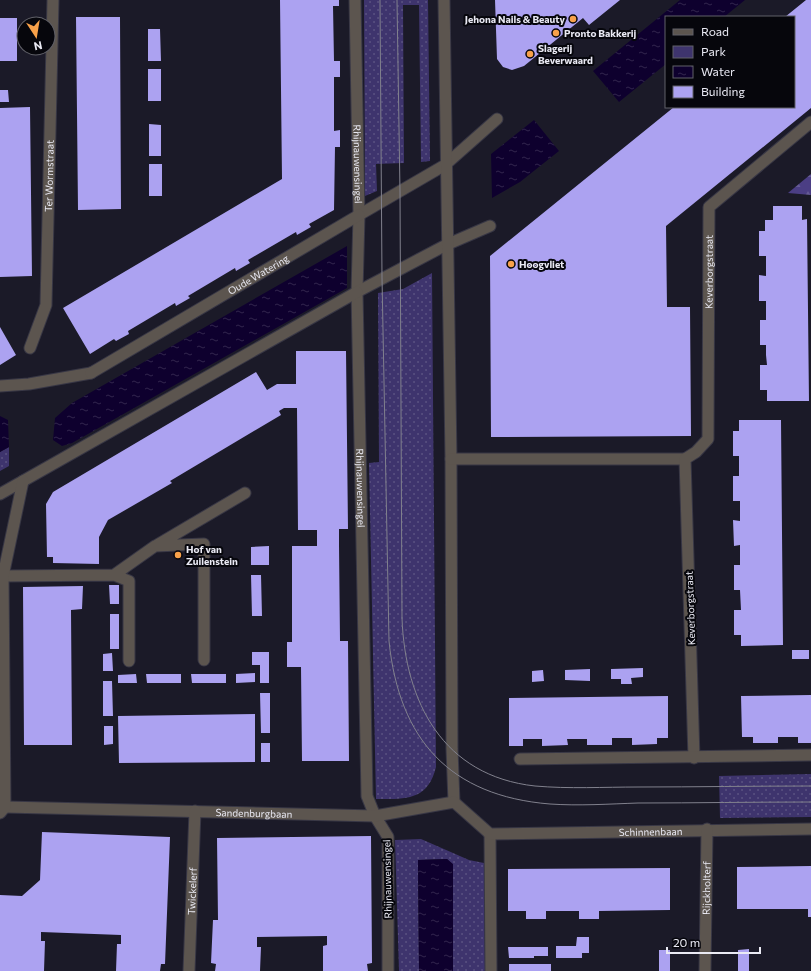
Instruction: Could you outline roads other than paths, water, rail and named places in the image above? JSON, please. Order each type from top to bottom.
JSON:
[{"type":"street","name":"Ter Wormstraat","points":[[30,348],[46,305],[53,0]]},
{"type":"street","name":"Rhijnauwensingel","points":[[355,0],[359,215],[357,292],[367,796],[375,816],[388,837],[388,971]]},
{"type":"street","points":[[444,0],[446,244],[451,459],[452,749],[454,802],[490,834],[492,971]]},
{"type":"street","name":"Oude Watering","points":[[0,386],[29,384],[91,373],[445,165],[497,119]]},
{"type":"street","name":"Keverborgstraat","points":[[694,758],[685,459],[696,452],[708,439],[709,207],[811,122]]},
{"type":"street","points":[[0,494],[357,292],[446,244],[490,226]]},
{"type":"street","points":[[451,459],[685,459]]},
{"type":"street","points":[[2,810],[3,576],[23,481]]},
{"type":"street","points":[[114,575],[155,546],[245,493]]},
{"type":"street","points":[[155,546],[204,544],[204,660]]},
{"type":"street","points":[[3,576],[114,575],[129,581],[130,661]]},
{"type":"street","points":[[520,759],[694,758],[811,755]]},
{"type":"street","name":"Sandenburgbaan","points":[[2,810],[195,811],[375,816],[454,802]]},
{"type":"street","name":"Twickelerf","points":[[189,971],[195,811]]},
{"type":"street","name":"Schinnenbaan","points":[[490,834],[707,829],[811,829]]},
{"type":"street","name":"Rijckholterf","points":[[705,971],[707,829]]},
{"type":"water","points":[[680,0],[745,0],[725,16],[665,16],[665,65],[619,102],[593,71]]},
{"type":"water","points":[[534,120],[559,151],[520,182],[492,198],[491,154]]},
{"type":"water","points":[[347,246],[347,288],[72,443],[62,446],[53,440],[55,418],[72,403]]},
{"type":"water","points":[[0,416],[8,420],[9,447],[0,452]]},
{"type":"water","points":[[447,859],[453,864],[453,971],[419,971],[418,860]]},
{"type":"tram line","points":[[380,0],[382,278],[389,641],[395,676],[404,707],[418,734],[436,757],[458,775],[484,789],[515,799],[550,804],[572,805],[811,802]]},
{"type":"tram line","points":[[397,0],[400,192],[402,618],[405,649],[411,678],[421,705],[435,730],[453,751],[476,767],[503,779],[535,786],[574,788],[811,786]]},
{"type":"place","name":"Jehona Nails & Beauty","points":[[573,19]]},
{"type":"place","name":"Pronto Bakkerij","points":[[556,33]]},
{"type":"place","name":"Slagerij Beverwaard","points":[[530,54]]},
{"type":"place","name":"Hoogvliet","points":[[511,264]]},
{"type":"place","name":"Hof van Zuilenstein","points":[[178,555]]}]
